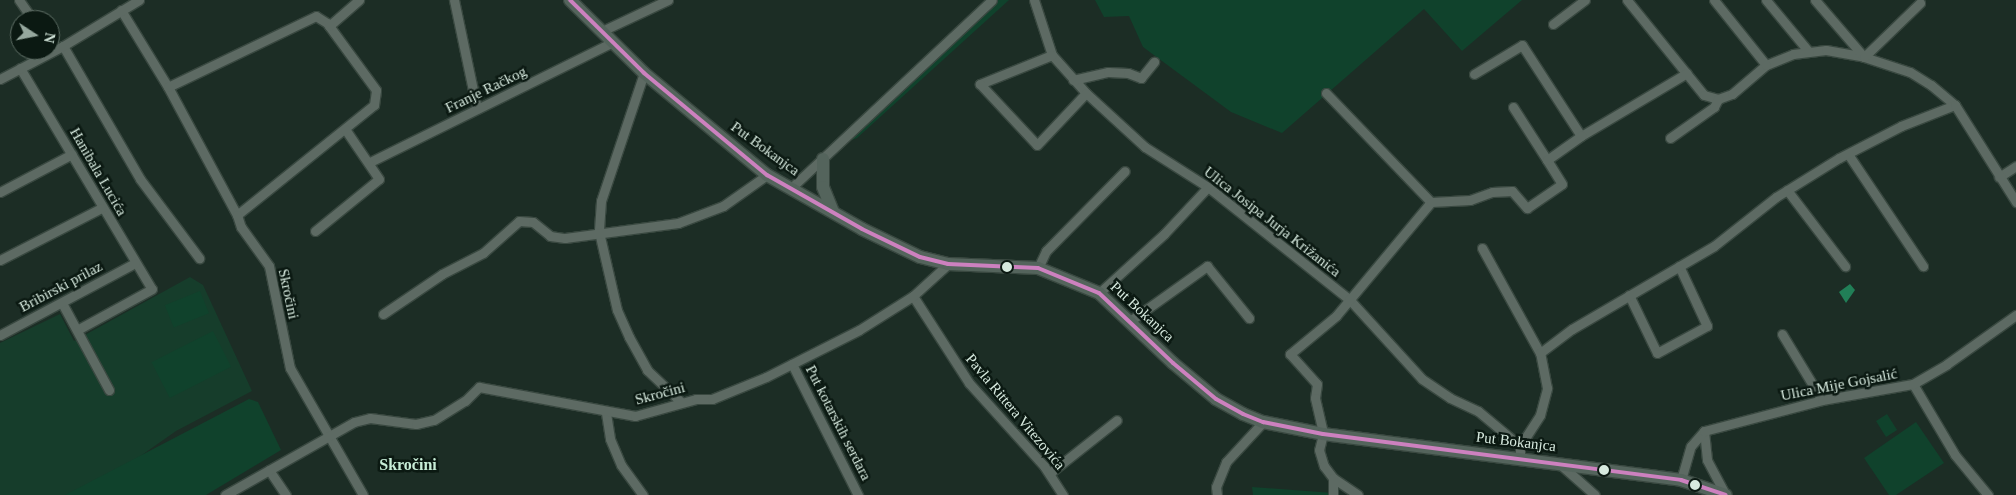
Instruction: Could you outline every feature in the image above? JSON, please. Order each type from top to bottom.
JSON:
[{"type":"main road","name":"Put Bokanjca","points":[[570,0],[644,73],[767,174],[833,212],[920,257],[948,264],[1038,268],[1099,293],[1216,399],[1263,422],[1324,434],[1681,480],[1725,495]]},
{"type":"main road","points":[[822,159],[823,187],[833,212]]},
{"type":"street","points":[[60,47],[139,0]]},
{"type":"street","points":[[329,26],[359,0]]},
{"type":"street","points":[[454,0],[478,109]]},
{"type":"street","points":[[602,31],[668,0]]},
{"type":"street","points":[[791,188],[992,0]]},
{"type":"street","name":"Ulica Josipa Jurja Križanića","points":[[1034,0],[1052,55],[1086,93],[1145,147],[1208,187],[1349,299],[1422,379],[1450,398],[1478,411],[1520,446]]},
{"type":"street","points":[[1552,24],[1586,0]]},
{"type":"street","points":[[1627,0],[1704,95],[1718,100]]},
{"type":"street","points":[[1714,0],[1766,65]]},
{"type":"street","points":[[1766,0],[1809,52]]},
{"type":"street","points":[[1815,0],[1864,57]]},
{"type":"street","points":[[1864,57],[1920,3]]},
{"type":"street","name":"Skročini","points":[[121,10],[168,87],[237,215],[241,227],[269,266],[290,368],[363,495]]},
{"type":"street","points":[[168,87],[316,16],[329,26],[376,90],[374,105],[237,215]]},
{"type":"street","name":"Franje Račkog","points":[[370,162],[613,42]]},
{"type":"street","points":[[1474,74],[1522,44],[1581,136]]},
{"type":"street","points":[[63,46],[140,179],[199,258]]},
{"type":"street","points":[[1670,138],[1714,107],[1718,100],[1732,94],[1766,65],[1794,54],[1826,50],[1864,57],[1910,72],[1932,84],[1955,106],[2016,202]]},
{"type":"street","points":[[1052,55],[980,84],[1037,145],[1086,93]]},
{"type":"street","points":[[0,78],[33,60]]},
{"type":"street","points":[[1074,80],[1108,72],[1128,73],[1141,78],[1154,62]]},
{"type":"street","name":"Hanibala Lucića","points":[[20,68],[72,154],[101,208],[152,289],[77,330]]},
{"type":"street","points":[[644,73],[601,201],[598,232],[617,310],[629,337],[647,370],[681,402]]},
{"type":"street","points":[[1547,160],[1581,136],[1687,73]]},
{"type":"street","points":[[1326,93],[1431,202]]},
{"type":"street","points":[[1540,352],[1572,329],[1714,246],[1787,190],[1848,154],[1901,126],[1955,106]]},
{"type":"street","points":[[1358,495],[1333,478],[1324,466],[1319,450],[1324,434],[1315,398],[1318,384],[1290,354],[1336,316],[1431,202],[1470,200],[1492,192],[1512,191],[1527,208],[1562,184],[1513,107]]},
{"type":"street","points":[[316,232],[379,179],[370,162],[345,129]]},
{"type":"street","points":[[0,192],[72,154]]},
{"type":"street","points":[[1848,154],[1923,266]]},
{"type":"street","points":[[2000,177],[2016,166]]},
{"type":"street","points":[[1038,268],[1046,251],[1125,171]]},
{"type":"street","points":[[383,314],[442,274],[483,253],[519,221],[533,222],[550,236],[566,238],[598,232],[678,223],[723,206],[767,174]]},
{"type":"street","points":[[1099,293],[1164,234],[1208,187]]},
{"type":"street","points":[[1787,190],[1845,266]]},
{"type":"street","points":[[0,260],[101,208]]},
{"type":"street","points":[[1482,248],[1540,352],[1547,388],[1540,415],[1520,446],[1520,459]]},
{"type":"street","name":"Bribirski prilaz","points":[[0,335],[135,263]]},
{"type":"street","name":"Skročini","points":[[225,495],[238,492],[270,470],[354,422],[370,418],[416,424],[434,420],[465,401],[480,387],[606,413],[635,416],[681,402],[712,399],[729,394],[859,330],[913,296],[948,264]]},
{"type":"street","points":[[1130,322],[1207,266],[1249,318]]},
{"type":"street","points":[[1629,295],[1657,353],[1707,326],[1679,266]]},
{"type":"street","name":"Pavla Rittera Vitezovića","points":[[913,296],[968,383],[1050,473],[1063,495]]},
{"type":"street","points":[[62,303],[109,390]]},
{"type":"street","name":"Ulica Mije Gojsalić","points":[[1704,431],[1822,400],[1912,384],[1946,364],[2016,315]]},
{"type":"street","points":[[1782,334],[1822,400]]},
{"type":"street","name":"Put kotarskih serdara","points":[[792,364],[858,495]]},
{"type":"street","points":[[1912,384],[1956,455],[1988,495]]},
{"type":"street","points":[[606,413],[610,439],[621,465],[643,495]]},
{"type":"street","points":[[1050,473],[1117,420]]},
{"type":"street","points":[[1218,495],[1216,487],[1226,462],[1263,422]]},
{"type":"street","points":[[1681,480],[1691,446],[1704,431]]},
{"type":"street","points":[[1704,431],[1707,460],[1725,495]]},
{"type":"street","points":[[1561,464],[1595,495]]},
{"type":"street","points":[[270,470],[286,495]]},
{"type":"street","points":[[1333,478],[1333,495]]},
{"type":"shaded area","points":[[998,0],[1009,0],[857,138],[849,141]]},
{"type":"shaded area","points":[[1095,0],[1522,0],[1462,51],[1424,9],[1282,133],[1231,112],[1143,47],[1129,16],[1104,17]]},
{"type":"shaded area","points":[[190,277],[203,285],[252,391],[176,431],[85,495],[0,495],[0,343],[60,314],[74,341]]},
{"type":"shaded area","points":[[1850,284],[1855,290],[1846,303],[1839,292]]},
{"type":"shaded area","points":[[200,291],[209,313],[174,327],[165,305]]},
{"type":"shaded area","points":[[213,331],[231,367],[170,398],[152,362]]},
{"type":"shaded area","points":[[249,399],[258,402],[281,450],[206,495],[65,495]]},
{"type":"shaded area","points":[[1887,414],[1897,430],[1886,437],[1876,421]]},
{"type":"shaded area","points":[[1916,422],[1944,463],[1896,495],[1889,495],[1864,458]]},
{"type":"shaded area","points":[[1252,487],[1333,493],[1333,495],[1253,495]]},
{"type":"transit line","points":[[570,0],[644,73],[767,175],[862,229],[920,257],[948,264],[1038,268],[1099,293],[1173,363],[1216,399],[1243,414],[1263,422],[1323,434],[1681,480],[1726,495]]},
{"type":"district","name":"Skročini","points":[[408,465]]}]
